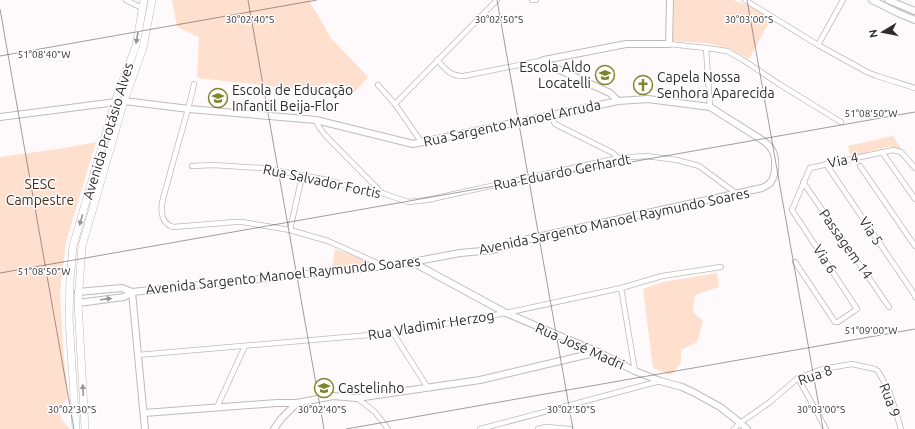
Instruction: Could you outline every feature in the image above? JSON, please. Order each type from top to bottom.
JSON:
[{"type":"main road","name":"Avenida Protásio Alves","points":[[76,429],[69,318],[73,246],[115,102],[136,46],[144,0]]},
{"type":"main road","name":"Avenida Protásio Alves","points":[[85,429],[78,303],[82,246],[124,101],[143,48],[152,0]]},
{"type":"main road","points":[[69,318],[78,292]]},
{"type":"street","points":[[126,0],[142,8]]},
{"type":"street","points":[[395,104],[498,0]]},
{"type":"street","points":[[669,44],[670,0]]},
{"type":"street","points":[[745,0],[818,45],[876,76],[915,88]]},
{"type":"street","points":[[818,45],[843,0]]},
{"type":"street","points":[[872,0],[915,20]]},
{"type":"street","points":[[888,0],[915,11]]},
{"type":"street","points":[[437,60],[451,74],[456,76],[464,76],[626,44],[669,44],[727,51],[841,122]]},
{"type":"street","points":[[706,48],[710,107]]},
{"type":"street","points":[[544,60],[549,65],[610,93],[618,101]]},
{"type":"street","points":[[194,84],[189,108],[174,156],[161,207],[163,219],[170,226],[242,222],[290,230],[328,241],[377,263],[396,266]]},
{"type":"street","points":[[378,85],[395,104],[422,142]]},
{"type":"street","name":"Rua Sargento Manoel Arruda","points":[[0,117],[124,101],[316,120],[413,144],[618,101],[648,99],[710,107],[765,142],[770,147]]},
{"type":"street","points":[[550,116],[555,124],[613,153],[618,158]]},
{"type":"street","points":[[316,120],[318,128],[382,193]]},
{"type":"street","name":"Avenida Sargento Manoel Raymundo Soares","points":[[78,303],[124,297],[132,292],[396,266],[460,253],[493,250],[528,239],[762,188],[770,183],[773,178],[775,168],[775,159],[770,147]]},
{"type":"street","name":"Via 4","points":[[792,210],[810,168],[893,150],[899,151],[915,168]]},
{"type":"street","points":[[882,152],[915,199]]},
{"type":"street","name":"Rua Eduardo Gerhardt","points":[[427,200],[618,158],[646,156],[677,160],[699,166],[737,194]]},
{"type":"street","name":"Via 5","points":[[826,164],[915,295]]},
{"type":"street","name":"Rua Salvador Fortis","points":[[192,166],[262,168],[328,180],[359,190],[382,193],[408,202],[427,200]]},
{"type":"street","points":[[860,166],[915,246]]},
{"type":"street","points":[[290,230],[302,176]]},
{"type":"street","name":"Passagem 14","points":[[803,182],[889,307]]},
{"type":"street","name":"Via 6","points":[[792,210],[857,309],[838,322],[835,322],[795,262]]},
{"type":"street","name":"Rua José Madri","points":[[412,262],[506,313],[598,352],[635,371],[693,392],[720,408],[747,429]]},
{"type":"street","name":"Rua Vladimir Herzog","points":[[138,355],[393,333],[506,313],[620,288],[662,276],[721,267]]},
{"type":"street","name":"Avenida Sargento Manoel Raymundo Soares","points":[[78,292],[122,288],[132,292]]},
{"type":"street","points":[[620,288],[635,371]]},
{"type":"street","points":[[132,292],[145,429]]},
{"type":"street","points":[[393,333],[428,388]]},
{"type":"street","points":[[217,407],[245,346]]},
{"type":"street","points":[[144,413],[276,403],[297,403],[333,396],[357,398],[480,380],[598,352]]},
{"type":"street","name":"Rua 8","points":[[734,429],[740,423],[770,402],[798,378],[822,369],[852,364],[875,369],[878,372]]},
{"type":"street","name":"Rua 9","points":[[878,372],[890,393],[901,429]]},
{"type":"street","points":[[798,378],[826,429]]},
{"type":"street","points":[[480,429],[660,381]]},
{"type":"street","points":[[357,398],[375,412],[388,429]]},
{"type":"street","points":[[274,429],[281,419],[297,403]]},
{"type":"street","points":[[538,429],[546,427],[570,429]]},
{"type":"green space","points":[[172,0],[311,0],[311,4],[331,38],[368,77],[352,95],[330,83],[305,90],[197,78],[199,37],[177,27]]},
{"type":"green space","points":[[674,0],[733,0],[752,7],[771,19],[749,59],[728,48],[706,43],[673,41]]},
{"type":"green space","points":[[893,136],[904,153],[890,146],[851,157],[848,146]]},
{"type":"green space","name":"SESC Campestre","points":[[96,142],[66,242],[60,292],[68,398],[60,407],[61,419],[70,429],[0,429],[0,157]]},
{"type":"green space","points":[[335,249],[376,264],[332,268]]},
{"type":"green space","points":[[717,273],[719,287],[695,295],[693,312],[703,321],[697,342],[681,350],[681,363],[671,375],[653,368],[643,289],[663,282]]},
{"type":"place","name":"Escola Aldo Locatelli","points":[[605,75]]},
{"type":"place","name":"Capela Nossa Senhora Aparecida","points":[[643,85]]},
{"type":"place","name":"Escola de Educação Infantil Beija-Flor","points":[[218,98]]},
{"type":"place","name":"Castelinho","points":[[324,388]]}]
